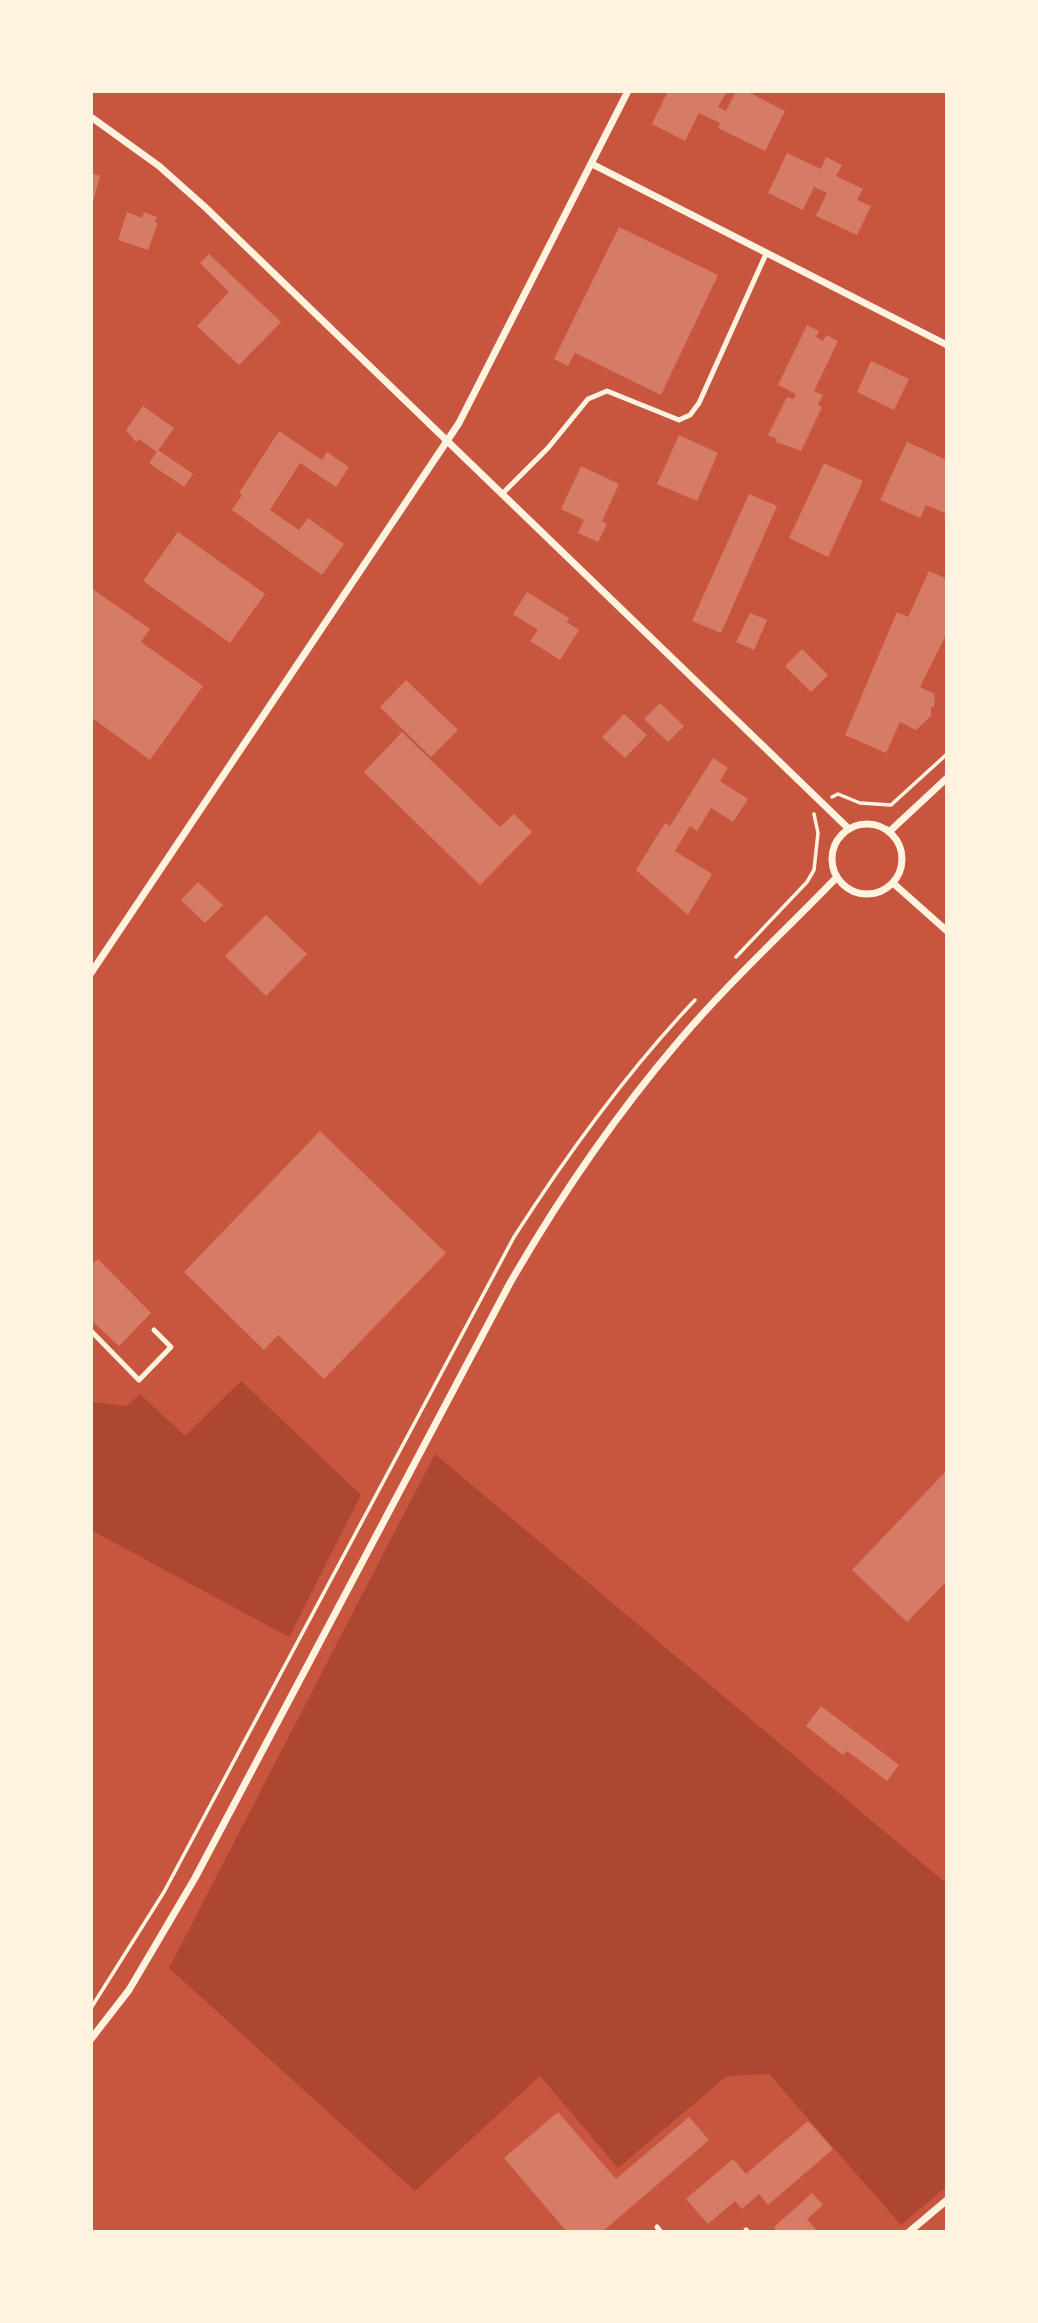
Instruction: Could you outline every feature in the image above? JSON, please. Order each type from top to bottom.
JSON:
[{"type":"street","points":[[91,972],[448,440],[628,91]]},
{"type":"street","points":[[91,117],[159,166],[205,207],[823,801],[849,830]]},
{"type":"street","points":[[592,164],[947,345]]},
{"type":"street","points":[[889,832],[947,778]]},
{"type":"street","points":[[869,824],[889,832],[897,841],[902,863],[893,883],[884,890],[864,894],[853,891],[837,877],[834,867],[835,847],[849,830],[869,824]]},
{"type":"street","points":[[91,2039],[129,1990],[195,1878],[498,1305],[546,1222],[614,1124],[679,1041],[837,877]]},
{"type":"street","points":[[893,883],[947,932]]},
{"type":"street","points":[[909,2232],[947,2200]]},
{"type":"lane","points":[[503,494],[548,448],[588,399],[607,391],[679,420],[690,415],[699,403],[765,254]]},
{"type":"lane","points":[[91,1331],[139,1380],[171,1347],[153,1330]]},
{"type":"path","points":[[823,801],[838,794],[860,803],[891,805],[947,754]]},
{"type":"shaded area","points":[[241,1381],[361,1495],[289,1637],[91,1530],[91,1402],[127,1406],[140,1394],[185,1436]]},
{"type":"shaded area","points":[[435,1454],[947,1884],[947,2186],[901,2225],[769,2074],[727,2076],[618,2168],[540,2076],[415,2191],[169,1968]]},
{"type":"building","points":[[668,91],[727,91],[718,107],[726,111],[736,91],[746,91],[785,111],[765,151],[718,128],[720,123],[699,113],[685,141],[652,124]]},
{"type":"building","points":[[787,153],[821,169],[826,157],[842,165],[836,176],[863,189],[857,200],[871,206],[857,235],[816,216],[827,193],[814,187],[803,210],[768,193]]},
{"type":"building","points":[[91,173],[100,176],[92,205],[91,205]]},
{"type":"building","points":[[127,212],[142,218],[144,212],[157,217],[155,222],[158,223],[148,250],[118,240]]},
{"type":"building","points":[[619,227],[718,275],[661,395],[575,353],[568,366],[554,359]]},
{"type":"building","points":[[209,254],[281,322],[239,365],[197,326],[229,292],[200,263]]},
{"type":"building","points":[[807,325],[819,331],[816,337],[823,341],[826,335],[838,341],[814,391],[823,395],[818,405],[822,407],[801,451],[776,442],[777,439],[768,435],[787,397],[793,399],[796,394],[778,385]]},
{"type":"building","points":[[871,361],[909,379],[894,410],[857,392]]},
{"type":"building","points":[[143,406],[174,428],[157,452],[139,439],[136,442],[126,430]]},
{"type":"building","points":[[279,431],[322,460],[327,452],[349,467],[336,487],[300,463],[270,510],[299,530],[308,518],[344,544],[322,575],[232,510],[242,495],[239,493]]},
{"type":"building","points":[[679,435],[718,453],[697,501],[657,484]]},
{"type":"building","points":[[907,442],[947,460],[947,514],[926,505],[920,518],[880,500]]},
{"type":"building","points":[[158,450],[193,474],[184,487],[149,463]]},
{"type":"building","points":[[824,463],[863,481],[828,557],[789,538]]},
{"type":"building","points":[[581,466],[619,484],[602,521],[607,524],[598,542],[578,533],[584,520],[561,509]]},
{"type":"building","points":[[749,494],[777,506],[721,633],[692,621]]},
{"type":"building","points":[[178,532],[265,594],[230,643],[143,581]]},
{"type":"building","points":[[929,571],[947,579],[947,633],[920,687],[935,694],[934,707],[931,707],[931,716],[916,730],[900,722],[886,753],[845,735],[897,612],[908,617]]},
{"type":"building","points":[[91,588],[150,629],[141,642],[203,686],[150,760],[91,717]]},
{"type":"building","points":[[527,592],[569,618],[567,622],[579,630],[560,660],[530,641],[538,630],[513,614]]},
{"type":"building","points":[[750,613],[767,620],[754,650],[736,642]]},
{"type":"building","points":[[802,649],[828,675],[811,692],[785,666]]},
{"type":"building","points":[[406,680],[458,730],[431,757],[380,707]]},
{"type":"building","points":[[660,703],[684,726],[668,742],[644,719]]},
{"type":"building","points":[[624,714],[647,735],[625,758],[602,737]]},
{"type":"building","points":[[402,732],[500,827],[514,814],[532,832],[480,885],[364,772]]},
{"type":"building","points":[[713,758],[728,768],[720,781],[748,799],[733,822],[711,808],[697,831],[690,826],[675,851],[712,874],[688,915],[636,870],[665,823],[670,826]]},
{"type":"building","points":[[198,882],[223,905],[205,923],[181,900]]},
{"type":"building","points":[[266,915],[307,954],[266,996],[225,956]]},
{"type":"building","points":[[320,1131],[446,1253],[324,1379],[278,1335],[264,1350],[184,1272]]},
{"type":"building","points":[[98,1259],[151,1313],[119,1346],[91,1320],[91,1266]]},
{"type":"building","points":[[947,1470],[947,1581],[907,1622],[852,1570]]},
{"type":"building","points":[[821,1706],[899,1765],[887,1781],[847,1751],[843,1755],[806,1726]]},
{"type":"building","points":[[558,2112],[616,2179],[689,2117],[709,2140],[602,2232],[567,2232],[504,2158]]},
{"type":"building","points":[[808,2121],[833,2149],[768,2205],[759,2194],[742,2209],[735,2201],[708,2224],[686,2199],[733,2159],[746,2174]]},
{"type":"building","points":[[812,2193],[823,2205],[807,2219],[818,2232],[778,2232],[774,2227]]}]
